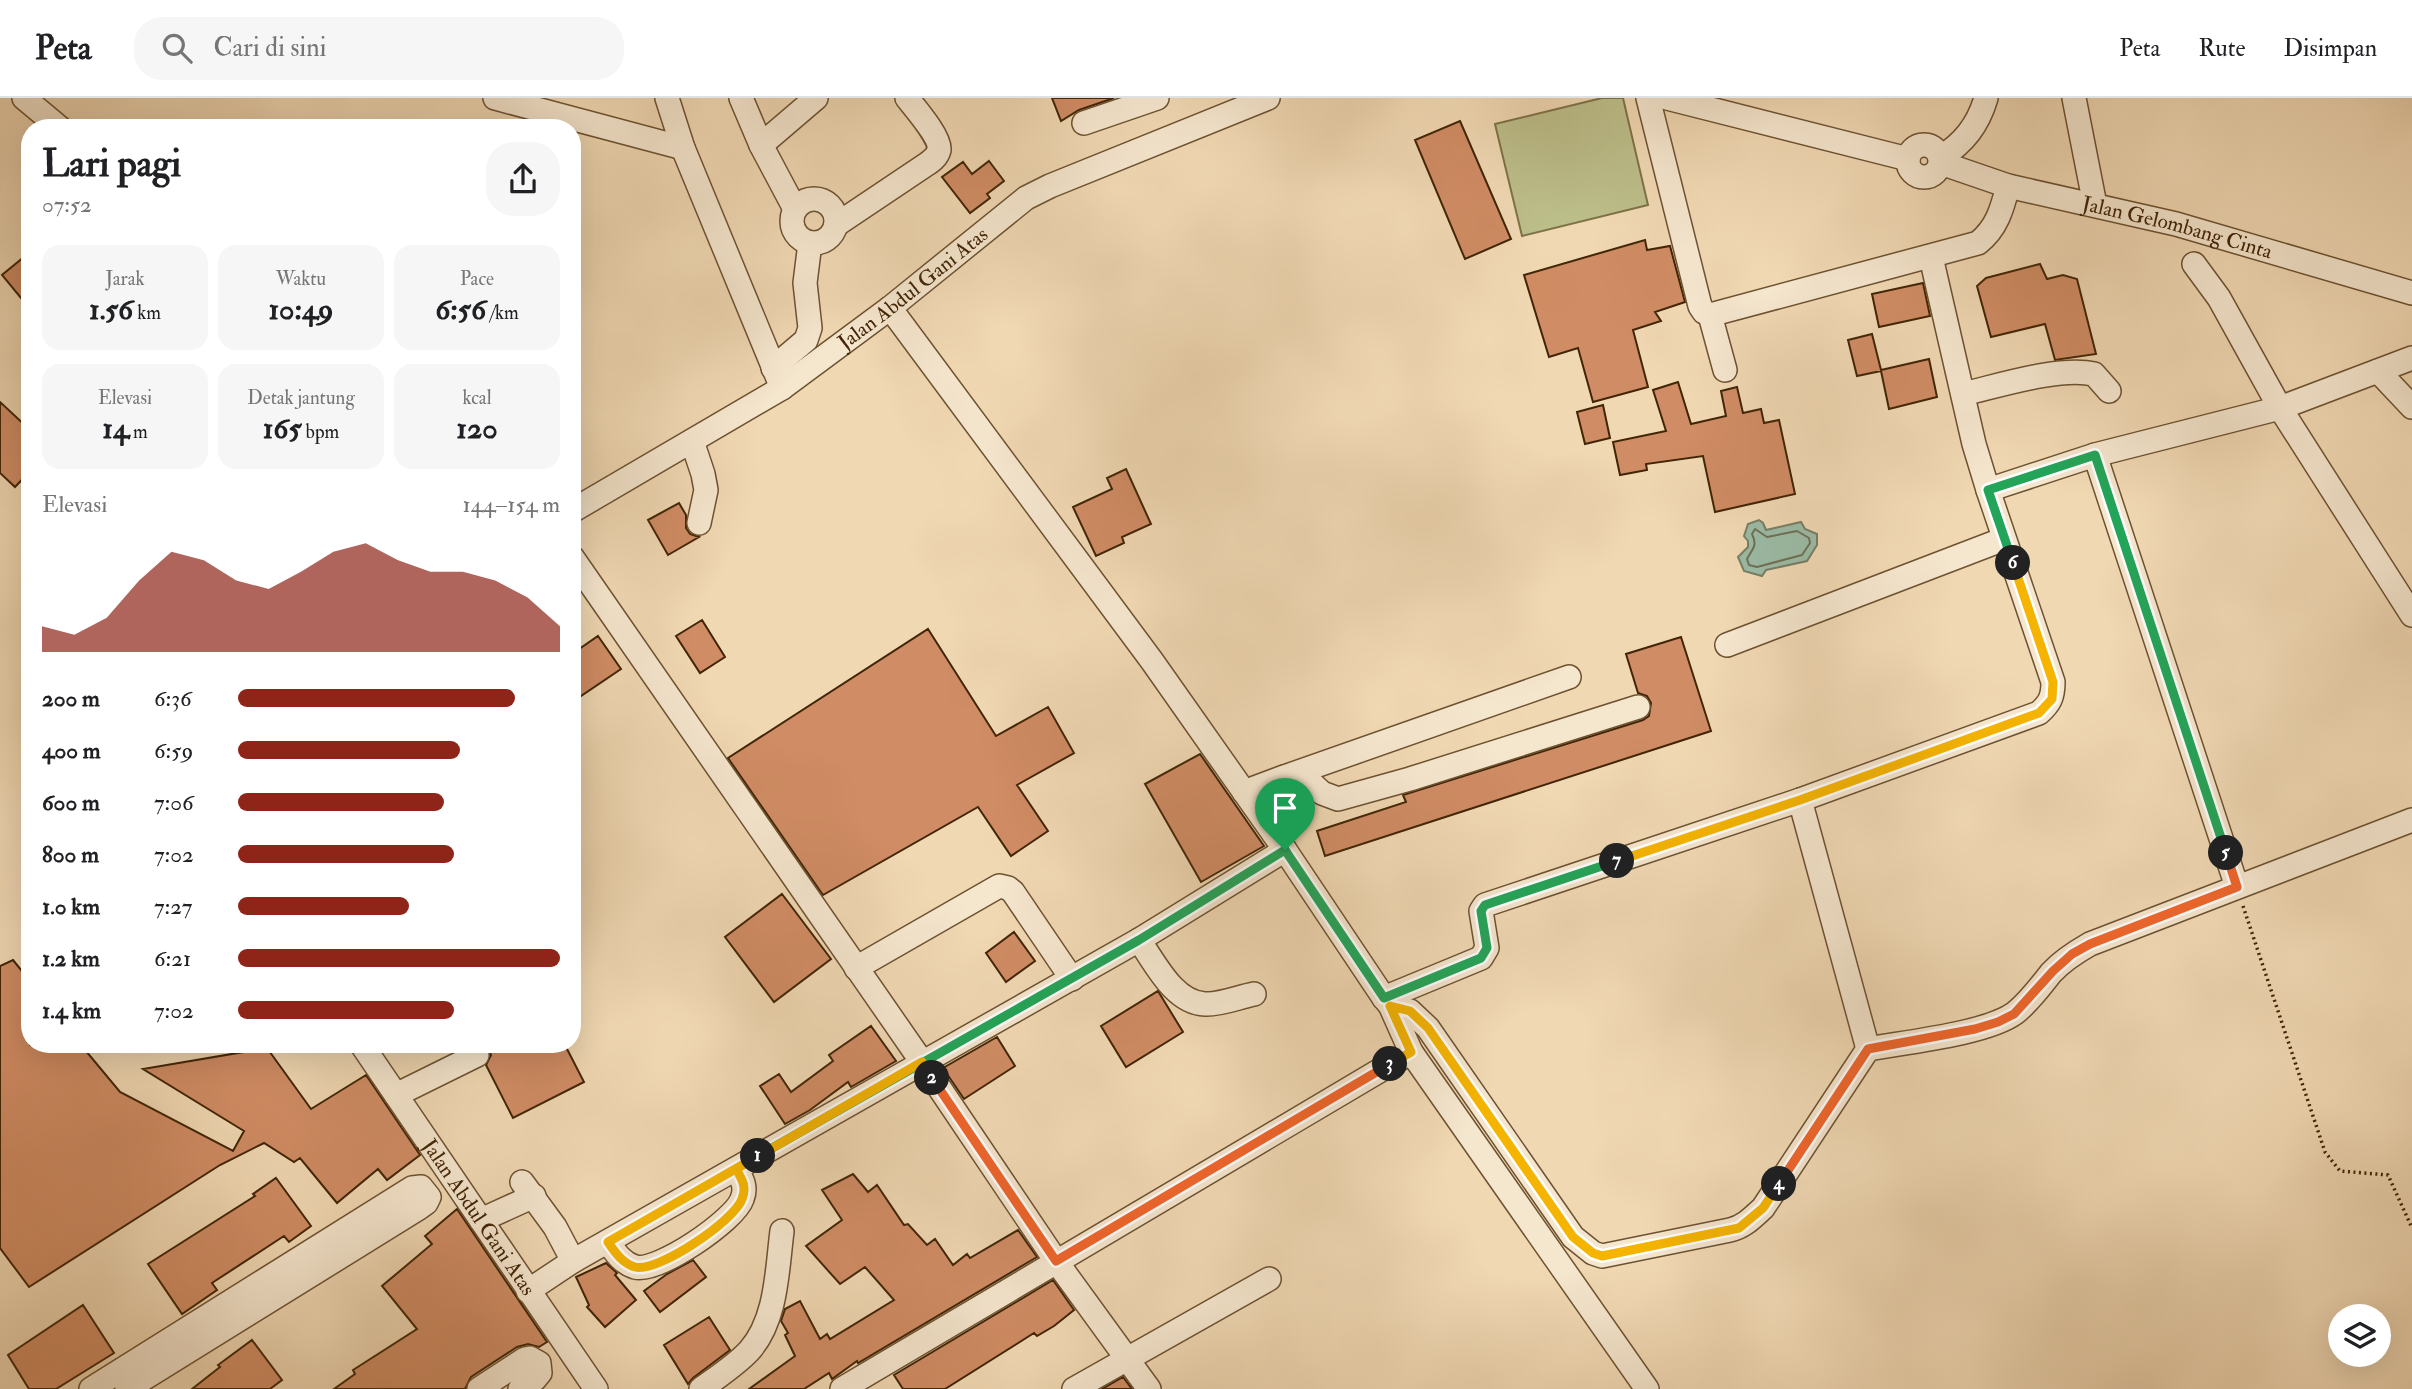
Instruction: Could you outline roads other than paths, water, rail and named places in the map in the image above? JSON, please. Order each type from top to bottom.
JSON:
[{"type":"street","points":[[24,98],[49,119]]},
{"type":"street","points":[[495,98],[574,119]]},
{"type":"street","points":[[667,98],[683,148],[778,378]]},
{"type":"street","points":[[741,98],[761,145],[795,209],[792,226],[802,240],[810,243],[826,240],[833,233],[836,225],[832,208],[826,202],[809,199],[795,209]]},
{"type":"street","points":[[761,145],[816,98]]},
{"type":"street","points":[[836,225],[934,159],[939,151],[937,139],[907,98]]},
{"type":"street","points":[[1084,123],[1157,98]]},
{"type":"street","name":"Jalan Abdul Gani Atas","points":[[581,505],[692,441],[778,378],[890,308],[1026,198],[1268,98]]},
{"type":"street","points":[[1648,98],[1700,306],[1710,316],[1725,370]]},
{"type":"street","points":[[1667,98],[1908,159],[1911,172],[1920,177],[1931,176],[1972,98]]},
{"type":"street","points":[[1939,157],[1959,146],[1970,132],[1986,98]]},
{"type":"street","points":[[2074,98],[2095,205]]},
{"type":"street","points":[[581,121],[683,148]]},
{"type":"street","name":"Jalan Gelombang Cinta","points":[[1939,157],[2008,186],[2176,224],[2412,293]]},
{"type":"street","points":[[1710,316],[1978,243],[1997,222],[2008,186]]},
{"type":"street","points":[[778,378],[806,340],[810,328],[806,282],[810,243]]},
{"type":"street","points":[[1387,1002],[1481,958],[1487,948],[1481,911],[1485,905],[1800,800],[2039,713],[2049,704],[2053,682],[1988,490],[1931,257]]},
{"type":"street","points":[[2194,264],[2218,298],[2280,408],[2412,615]]},
{"type":"street","points":[[890,308],[1152,660],[1387,1002],[1411,1052],[1647,1389]]},
{"type":"street","points":[[1988,490],[2095,455],[2280,408],[2412,358]]},
{"type":"street","points":[[2378,371],[2412,407]]},
{"type":"street","points":[[1963,394],[2041,376],[2075,372],[2094,374],[2109,391]]},
{"type":"street","points":[[692,441],[706,489],[699,523]]},
{"type":"street","points":[[2095,455],[2237,887]]},
{"type":"street","points":[[1727,645],[2004,539]]},
{"type":"street","points":[[581,570],[922,1062],[1056,1261],[1149,1389]]},
{"type":"street","points":[[1244,792],[1569,677]]},
{"type":"street","points":[[1284,777],[1302,777],[1322,793],[1338,799],[1638,707]]},
{"type":"street","points":[[1800,800],[1868,1049]]},
{"type":"street","points":[[1387,1002],[1410,1011],[1428,1028],[1573,1237],[1593,1253],[1602,1256],[1730,1230],[1748,1222],[1763,1208],[1868,1049],[1975,1029],[1998,1022],[2014,1014],[2053,971],[2072,954],[2090,944],[2412,820]]},
{"type":"street","points":[[528,1291],[573,1261],[1139,940],[1285,850]]},
{"type":"street","points":[[856,968],[999,886],[1013,892],[1072,979]]},
{"type":"street","points":[[1139,940],[1164,977],[1188,1000],[1206,1004],[1254,994]]},
{"type":"street","points":[[846,1388],[1411,1052]]},
{"type":"street","name":"Jalan Abdul Gani Atas","points":[[367,1053],[596,1389]]},
{"type":"street","points":[[396,1095],[477,1055]]},
{"type":"street","points":[[608,1242],[621,1259],[635,1267],[649,1268],[667,1260],[718,1226],[738,1208],[744,1184],[736,1169]]},
{"type":"street","points":[[91,1389],[167,1353],[426,1203],[429,1197],[426,1190],[421,1187],[412,1188],[167,1353],[127,1389]]},
{"type":"street","points":[[481,1220],[528,1189],[555,1227],[573,1261]]},
{"type":"street","points":[[701,1389],[748,1352],[760,1334],[771,1308],[782,1231]]},
{"type":"street","points":[[1074,1389],[1269,1279]]},
{"type":"street","points":[[479,1389],[524,1359],[535,1359],[539,1363],[540,1373],[536,1379],[520,1389]]},
{"type":"water","points":[[1759,520],[1766,530],[1801,522],[1805,529],[1817,534],[1817,545],[1807,561],[1766,570],[1762,576],[1744,571],[1738,557],[1748,547],[1744,536],[1748,524]]}]
